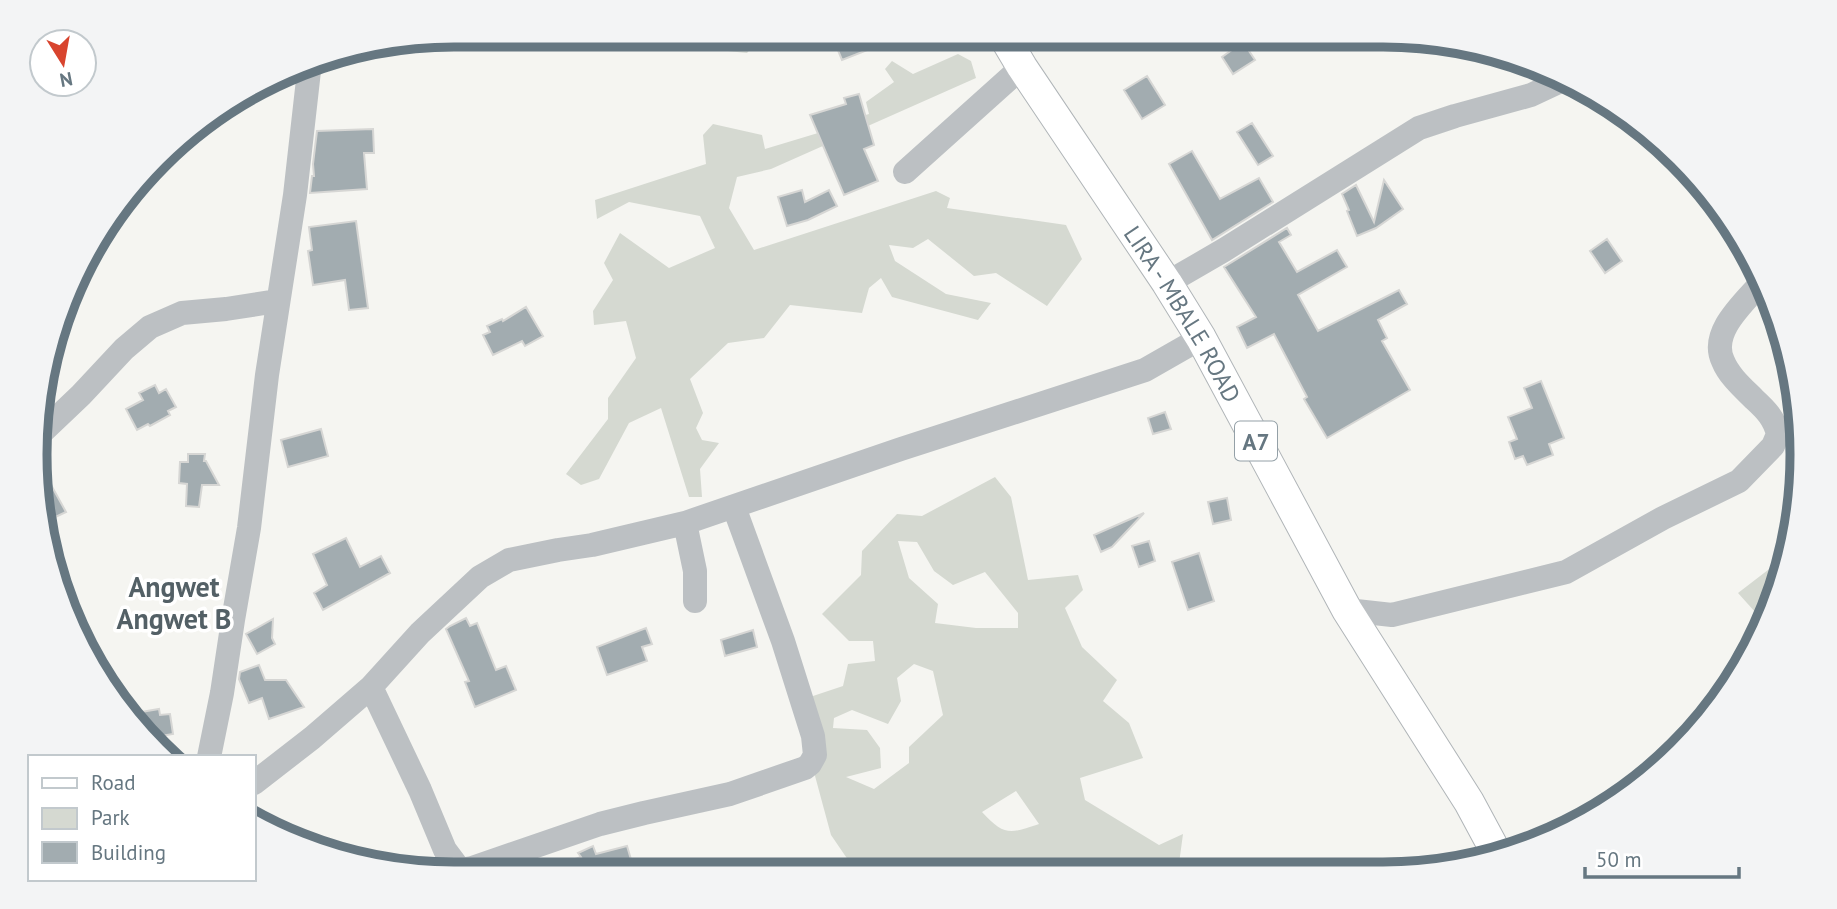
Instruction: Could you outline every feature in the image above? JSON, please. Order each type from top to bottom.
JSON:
[{"type":"main road","name":"LIRA - MBALE ROAD","points":[[1011,47],[1201,338],[1348,610],[1469,802],[1493,846]]},
{"type":"street","points":[[905,172],[1023,66]]},
{"type":"street","points":[[209,755],[249,528],[265,389],[295,195],[309,75]]},
{"type":"street","points":[[1167,283],[1419,128],[1531,95],[1553,85]]},
{"type":"street","points":[[1348,610],[1392,615],[1556,575],[1586,562],[1663,517],[1739,481],[1773,446],[1778,434],[1769,413],[1727,369],[1720,348],[1720,341],[1728,323],[1755,290]]},
{"type":"street","points":[[48,426],[149,327],[183,313],[278,301]]},
{"type":"street","points":[[256,781],[371,687],[420,633],[480,577],[509,560],[592,545],[685,523],[1145,370],[1201,338]]},
{"type":"street","points":[[490,862],[587,828],[730,794],[806,768],[810,764],[815,755],[813,736],[783,641],[734,507]]},
{"type":"street","points":[[685,523],[695,571],[695,601]]},
{"type":"street","points":[[371,687],[445,850],[454,862]]},
{"type":"green space","points":[[688,47],[752,47],[747,53]]},
{"type":"green space","points":[[958,54],[971,61],[976,78],[771,169],[737,177],[729,208],[754,250],[936,191],[950,198],[947,208],[1066,225],[1082,259],[1047,306],[996,273],[974,276],[928,239],[913,248],[889,245],[895,261],[946,294],[991,303],[978,320],[892,297],[881,278],[869,288],[862,313],[790,305],[764,338],[728,343],[690,379],[703,413],[696,428],[702,440],[719,443],[700,469],[702,497],[689,497],[661,408],[629,423],[599,479],[581,485],[566,474],[608,419],[608,398],[636,358],[626,321],[594,325],[593,311],[613,280],[604,263],[620,233],[669,268],[715,248],[700,216],[629,202],[597,219],[595,200],[706,164],[703,135],[713,124],[762,135],[765,149],[869,114],[866,102],[894,82],[885,69],[892,61],[913,74]]},
{"type":"green space","points":[[995,477],[1011,497],[1028,580],[1078,575],[1083,590],[1065,608],[1082,647],[1117,680],[1103,701],[1129,723],[1143,758],[1080,778],[1085,800],[1159,845],[1183,834],[1179,862],[849,862],[831,835],[795,702],[843,686],[848,664],[875,661],[873,641],[849,641],[822,614],[861,575],[862,551],[897,514],[922,516]],"holes":[[[898,541],[917,542],[934,571],[953,585],[985,572],[1018,613],[1018,628],[976,628],[935,623],[938,604],[909,578]],[[914,664],[933,671],[943,715],[909,747],[909,763],[874,789],[846,777],[881,768],[880,748],[867,730],[833,728],[834,718],[852,710],[888,724],[901,701],[897,678]],[[1016,791],[1039,824],[1008,831],[996,825],[982,812]]]},
{"type":"green space","points":[[1774,565],[1757,614],[1738,593]]},
{"type":"building","points":[[837,47],[869,47],[870,49],[842,60]]},
{"type":"building","points":[[1236,47],[1246,47],[1255,60],[1233,74],[1222,57]]},
{"type":"building","points":[[1147,76],[1165,105],[1142,119],[1124,90]]},
{"type":"building","points":[[859,94],[874,145],[864,149],[878,181],[844,195],[810,115],[846,104],[844,98]]},
{"type":"building","points":[[1252,123],[1273,156],[1258,165],[1237,132]]},
{"type":"building","points":[[373,129],[374,153],[364,153],[367,189],[310,193],[317,131]]},
{"type":"building","points":[[1192,151],[1220,199],[1259,178],[1273,202],[1212,240],[1169,164]]},
{"type":"building","points":[[1384,180],[1403,209],[1376,228],[1357,236],[1342,194],[1356,185],[1374,222]]},
{"type":"building","points":[[802,190],[805,202],[829,190],[837,206],[808,220],[787,226],[778,197]]},
{"type":"building","points":[[356,221],[368,308],[349,310],[345,280],[313,285],[308,251],[312,250],[309,227]]},
{"type":"building","points":[[1287,228],[1291,235],[1279,242],[1297,272],[1337,250],[1347,267],[1298,295],[1318,331],[1399,290],[1407,304],[1378,320],[1387,338],[1382,341],[1410,390],[1327,438],[1304,399],[1307,397],[1274,334],[1247,348],[1237,327],[1256,317],[1224,267]]},
{"type":"building","points":[[1607,239],[1622,261],[1605,273],[1590,251]]},
{"type":"building","points":[[526,307],[543,336],[525,346],[522,341],[493,355],[483,335],[490,332],[487,326],[502,319],[503,321]]},
{"type":"building","points":[[1541,381],[1564,438],[1549,444],[1553,455],[1527,465],[1523,456],[1515,459],[1509,442],[1517,439],[1508,417],[1532,408],[1524,388]]},
{"type":"building","points":[[155,385],[159,393],[166,389],[176,407],[168,411],[170,415],[137,430],[126,409],[143,400],[139,393]]},
{"type":"building","points":[[1165,412],[1171,429],[1153,434],[1148,418]]},
{"type":"building","points":[[321,429],[328,456],[288,467],[281,440]]},
{"type":"building","points":[[188,454],[205,454],[204,461],[219,485],[202,485],[199,507],[186,506],[187,484],[179,483],[180,462],[188,462]]},
{"type":"building","points":[[48,479],[66,512],[53,518]]},
{"type":"building","points":[[1227,498],[1231,520],[1213,524],[1208,502]]},
{"type":"building","points":[[1144,513],[1112,547],[1101,552],[1094,535]]},
{"type":"building","points":[[346,538],[360,567],[381,556],[390,573],[323,610],[314,593],[327,585],[313,554]]},
{"type":"building","points":[[1149,541],[1155,561],[1139,567],[1132,546]]},
{"type":"building","points":[[1199,553],[1214,601],[1188,610],[1172,562]]},
{"type":"building","points":[[466,618],[470,626],[477,623],[496,670],[506,666],[516,690],[475,707],[465,682],[469,681],[446,629]]},
{"type":"building","points":[[273,619],[272,638],[275,644],[257,654],[246,634]]},
{"type":"building","points":[[646,628],[652,644],[642,647],[647,661],[607,675],[597,647]]},
{"type":"building","points":[[753,630],[757,647],[725,656],[721,640]]},
{"type":"building","points":[[259,665],[265,680],[286,680],[304,707],[269,719],[262,698],[249,703],[239,679],[240,672]]},
{"type":"building","points":[[159,709],[160,715],[170,714],[173,734],[161,736],[141,712]]},
{"type":"building","points":[[593,846],[596,854],[627,846],[632,862],[567,862],[581,857],[578,853]]},
{"type":"district","name":"Angwet Angwet B","points":[[174,602]]}]
